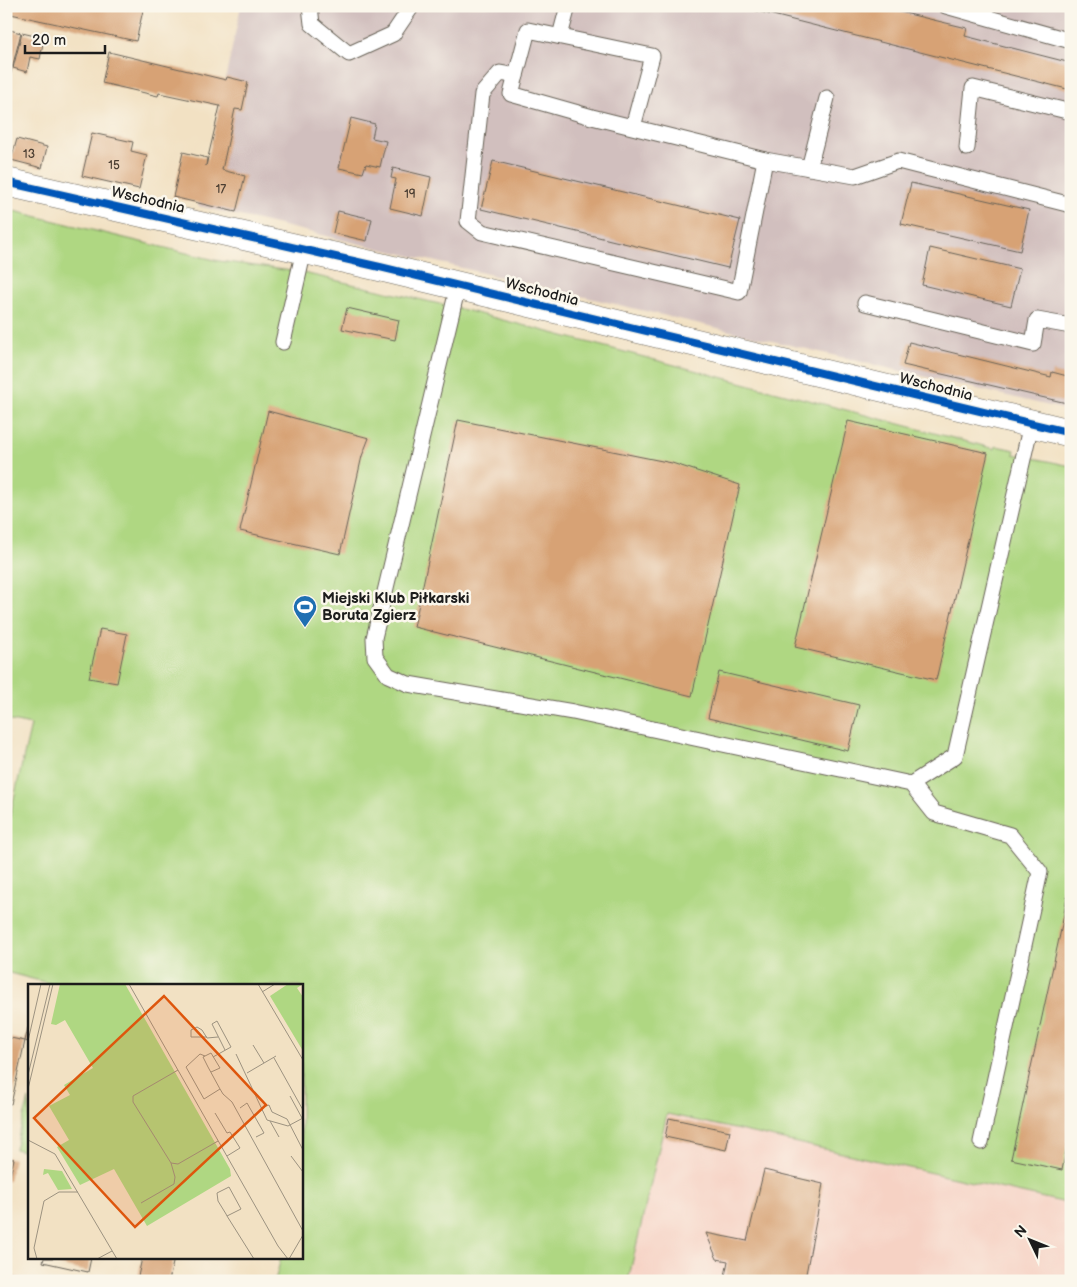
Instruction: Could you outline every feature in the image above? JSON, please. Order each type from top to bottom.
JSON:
[{"type":"street","name":"Wschodnia","points":[[6,182],[458,286],[1071,433]]},
{"type":"lane","points":[[310,6],[312,24],[349,54],[393,34],[412,6]]},
{"type":"lane","points":[[560,36],[568,6]]},
{"type":"lane","points":[[946,6],[1070,38]]},
{"type":"lane","points":[[633,127],[652,56],[528,30],[511,94],[633,127],[766,160],[855,176],[898,161],[1071,205]]},
{"type":"lane","points":[[516,76],[500,73],[482,94],[468,221],[482,232],[739,292],[766,160]]},
{"type":"lane","points":[[966,148],[973,88],[1071,112]]},
{"type":"lane","points":[[808,168],[827,98]]},
{"type":"lane","points":[[283,342],[304,250]]},
{"type":"lane","points":[[458,286],[374,638],[375,657],[388,675],[408,684],[573,712],[912,784],[934,814],[1010,835],[1040,872],[980,1142]]},
{"type":"lane","points":[[864,303],[1033,344],[1037,320],[1071,326]]},
{"type":"lane","points":[[912,784],[955,756],[1031,424]]},
{"type":"shaded area","points":[[241,6],[1071,6],[1071,411],[198,206]]},
{"type":"shaded area","points":[[667,1114],[1071,1204],[1071,1281],[628,1281]]},
{"type":"green space","points":[[6,209],[219,261],[299,272],[453,307],[995,449],[996,446],[1015,450],[1014,454],[1071,466],[1071,1204],[667,1114],[628,1281],[275,1281],[280,1260],[302,1260],[302,984],[51,984],[6,972],[6,833],[31,725],[6,720]]},
{"type":"green space","points":[[28,1103],[28,1152],[15,1149]]},
{"type":"building","points":[[6,6],[144,6],[136,41],[6,13]]},
{"type":"building","points":[[737,6],[875,6],[967,28],[965,36],[1071,63],[1071,90]]},
{"type":"building","points":[[6,29],[21,33],[10,76],[6,76]]},
{"type":"building","points":[[22,33],[44,38],[40,59],[30,57],[27,72],[13,68]]},
{"type":"building","points":[[109,52],[226,80],[227,77],[248,82],[242,110],[235,109],[222,170],[245,176],[236,212],[173,197],[183,152],[207,158],[206,166],[220,106],[159,93],[158,96],[102,83]]},
{"type":"building","points":[[351,118],[375,124],[372,138],[386,141],[380,167],[366,164],[363,173],[339,168]]},
{"type":"building","points":[[92,133],[133,142],[131,151],[147,155],[139,189],[82,176]]},
{"type":"building","points":[[17,139],[47,147],[42,168],[11,160]]},
{"type":"building","points":[[493,161],[740,220],[728,268],[481,209]]},
{"type":"building","points":[[393,168],[431,177],[423,216],[390,208],[396,179],[391,178]]},
{"type":"building","points":[[911,183],[1029,210],[1020,251],[901,224]]},
{"type":"building","points":[[338,211],[372,219],[367,241],[333,233]]},
{"type":"building","points":[[930,248],[1020,269],[1011,306],[922,285]]},
{"type":"building","points":[[347,308],[399,320],[395,340],[342,329]]},
{"type":"building","points":[[909,342],[1051,377],[1052,372],[1071,377],[1071,404],[903,365]]},
{"type":"building","points":[[268,411],[369,438],[362,456],[340,554],[240,531]]},
{"type":"building","points":[[458,420],[672,463],[740,485],[692,696],[414,627]]},
{"type":"building","points":[[848,421],[988,453],[936,680],[795,647]]},
{"type":"building","points":[[100,629],[127,634],[117,683],[89,678]]},
{"type":"building","points":[[719,672],[859,705],[848,751],[708,718]]},
{"type":"building","points":[[1069,884],[1071,884],[1071,1128],[1062,1170],[1011,1159],[1062,925]]},
{"type":"building","points":[[28,1028],[28,1042],[25,1041]]},
{"type":"building","points":[[6,1037],[25,1041],[11,1104],[6,1103]]},
{"type":"building","points":[[669,1118],[730,1131],[726,1150],[665,1137]]},
{"type":"building","points":[[6,1157],[14,1159],[9,1180],[6,1182]]},
{"type":"building","points":[[764,1170],[823,1184],[805,1279],[811,1281],[724,1281],[728,1261],[717,1259],[706,1233],[747,1241]]},
{"type":"building","points":[[44,1260],[91,1260],[88,1272],[43,1262]]},
{"type":"building","points":[[142,1260],[174,1260],[169,1281],[137,1281]]},
{"type":"building","points":[[6,1275],[29,1280],[29,1281],[6,1281]]},
{"type":"cycle path","points":[[6,182],[380,267],[1071,433]]},
{"type":"place","name":"Miejski Klub Piłkarski Boruta Zgierz","points":[[305,628]]}]
